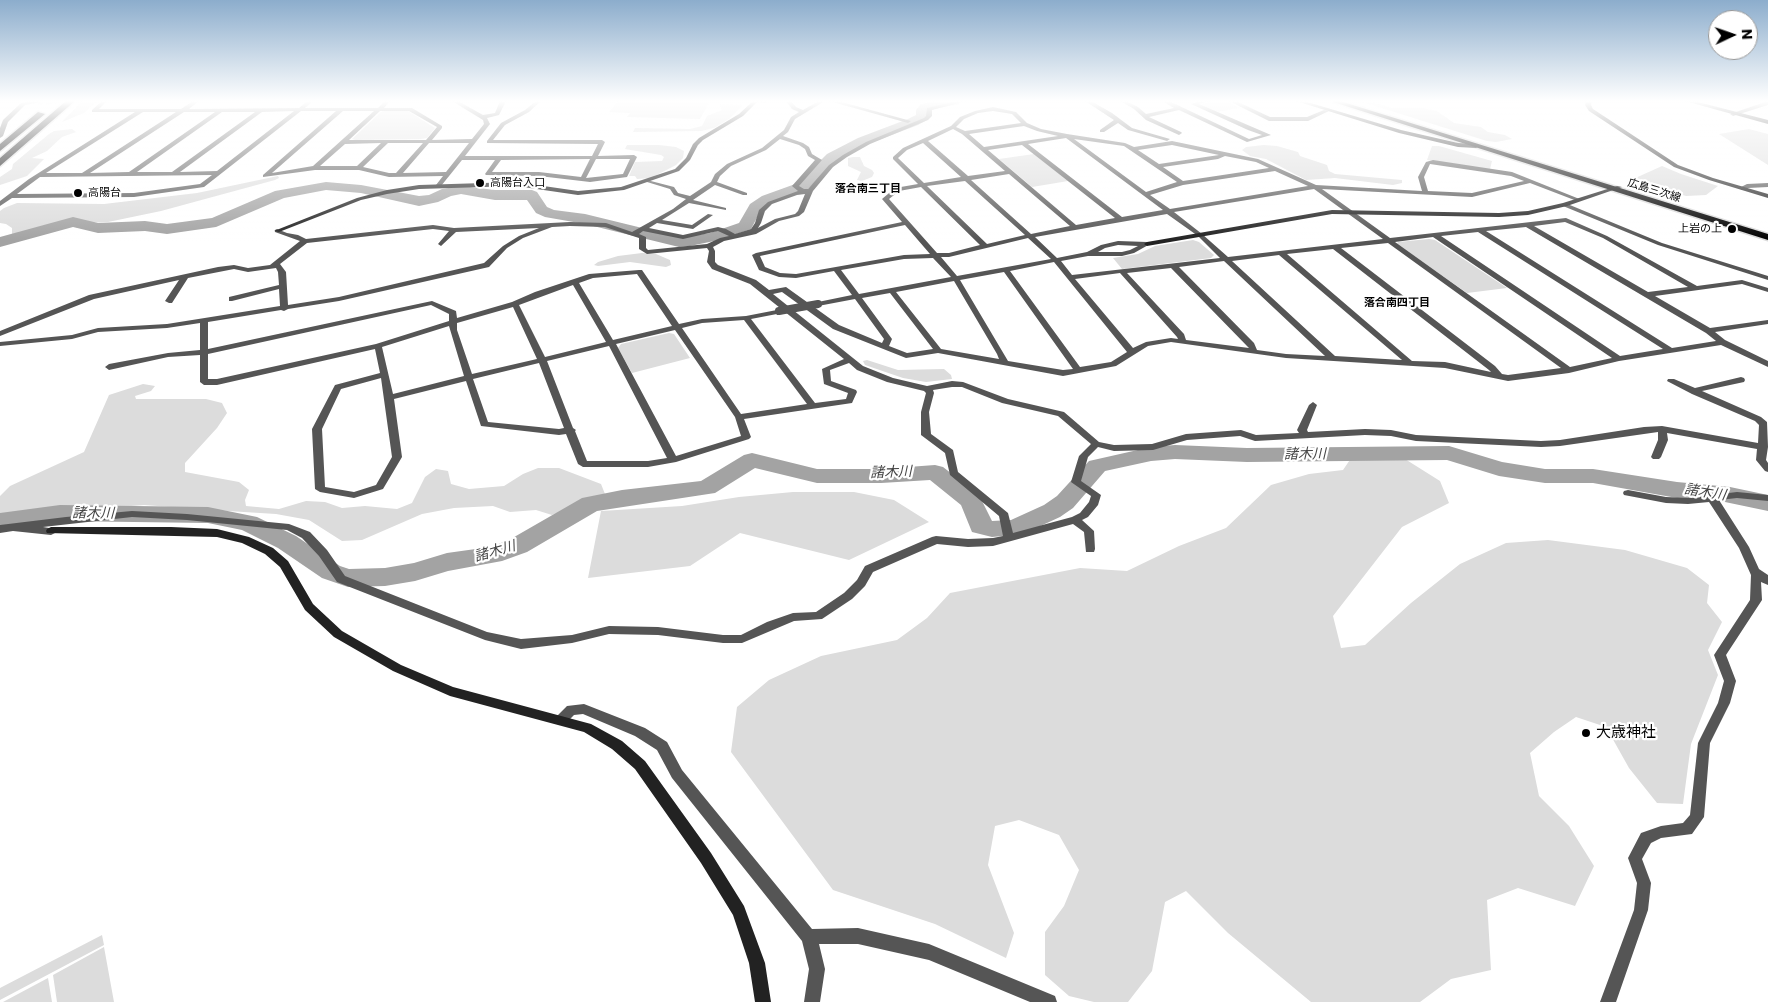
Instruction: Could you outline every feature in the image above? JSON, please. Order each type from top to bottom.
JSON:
[{"type":"highway","points":[[0,163],[17,148]]},
{"type":"main road","name":"広島三次線","points":[[1482,148],[1768,233]]},
{"type":"main road","name":"広島三次線","points":[[1490,148],[1768,238]]},
{"type":"street","points":[[0,204],[39,175],[83,148]]},
{"type":"street","points":[[84,174],[124,148]]},
{"type":"street","points":[[129,174],[167,148]]},
{"type":"street","points":[[174,174],[210,148]]},
{"type":"street","points":[[10,196],[157,193],[202,186],[252,148]]},
{"type":"street","points":[[297,148],[265,176],[315,168],[360,168],[389,175],[448,174]]},
{"type":"street","points":[[315,168],[338,148]]},
{"type":"street","points":[[360,168],[379,148]]},
{"type":"street","points":[[398,175],[422,148]]},
{"type":"street","points":[[439,185],[468,148]]},
{"type":"street","points":[[582,180],[599,148]]},
{"type":"street","points":[[305,241],[296,236],[286,235],[277,231],[374,195],[439,185],[516,184],[591,193],[622,189],[649,181],[684,165],[694,148]]},
{"type":"street","points":[[639,231],[656,222],[714,183],[717,175],[729,165],[766,148]]},
{"type":"street","points":[[803,190],[795,186],[819,160],[810,155],[807,148]]},
{"type":"street","points":[[639,231],[643,237],[642,249],[647,252],[709,246],[729,233],[753,230],[758,223],[762,210],[770,203],[803,190],[831,166],[860,148]]},
{"type":"street","points":[[908,148],[895,158],[985,246]]},
{"type":"street","points":[[933,148],[1056,260],[1132,351]]},
{"type":"street","points":[[983,148],[1075,227]]},
{"type":"street","points":[[1030,148],[1120,219]]},
{"type":"street","points":[[1083,148],[1200,235],[1332,358]]},
{"type":"street","points":[[1133,148],[1182,184]]},
{"type":"street","points":[[1195,148],[1258,161],[1315,187],[1569,370]]},
{"type":"street","points":[[1646,148],[1663,159],[1691,172],[1768,196]]},
{"type":"street","points":[[1158,166],[1218,157],[1224,154]]},
{"type":"street","points":[[460,158],[634,157],[625,176],[582,180],[539,174],[488,174],[500,158]]},
{"type":"street","points":[[1426,194],[1421,177],[1428,163],[1433,162],[1512,174],[1579,200]]},
{"type":"street","points":[[1146,194],[1182,184],[1276,169]]},
{"type":"street","points":[[1004,362],[956,279],[885,199],[897,189],[1009,172]]},
{"type":"street","points":[[39,175],[220,173]]},
{"type":"street","points":[[649,181],[672,188],[676,194],[689,200],[724,209]]},
{"type":"street","points":[[905,223],[756,255],[762,268],[779,275],[796,276],[904,257],[949,255],[1075,227],[1315,187],[1472,195],[1532,181]]},
{"type":"street","points":[[714,183],[745,194]]},
{"type":"street","points":[[1742,188],[1768,185]]},
{"type":"street","points":[[1088,254],[1102,246],[1118,243],[1147,244],[1316,215],[1348,212],[1499,215],[1528,213],[1565,205],[1616,188]]},
{"type":"street","points":[[0,334],[92,297],[186,275],[234,267],[257,270],[277,264],[305,241],[433,226],[454,230],[596,224],[683,237],[718,229],[729,233],[754,233],[776,220],[797,215],[801,212],[803,190]]},
{"type":"street","points":[[1565,205],[1660,244],[1768,278]]},
{"type":"street","points":[[656,222],[687,228],[693,227],[710,216]]},
{"type":"street","points":[[1071,277],[1566,220],[1605,237],[1695,288]]},
{"type":"street","points":[[1526,224],[1722,342],[1768,364]]},
{"type":"street","points":[[0,344],[72,337],[98,330],[167,326],[339,299],[486,265],[505,247],[521,237],[549,226]]},
{"type":"street","points":[[441,244],[454,230]]},
{"type":"street","points":[[1479,230],[1670,350]]},
{"type":"street","points":[[1434,235],[1619,359]]},
{"type":"street","points":[[389,397],[702,321],[746,318],[1088,254],[1122,254],[1132,252],[1147,244]]},
{"type":"street","points":[[709,246],[712,251],[711,262],[715,267],[753,282],[849,360],[874,375],[927,389],[952,384],[963,385],[1005,401],[1061,414],[1096,444],[1114,448],[1138,449],[1153,447],[1186,437],[1241,433],[1255,438],[1365,432],[1391,433],[1416,438],[1541,444],[1662,429],[1763,447]]},
{"type":"street","points":[[1335,246],[1492,368],[1499,376]]},
{"type":"street","points":[[1281,253],[1409,362]]},
{"type":"street","points":[[277,264],[282,272],[284,309]]},
{"type":"street","points":[[1173,265],[1250,344],[1254,352]]},
{"type":"street","points":[[837,270],[888,338],[885,347]]},
{"type":"street","points":[[1006,270],[1078,370]]},
{"type":"street","points":[[1122,271],[1181,336],[1183,342]]},
{"type":"street","points":[[204,320],[204,382],[217,382],[378,346],[516,304],[538,294],[592,276],[639,272],[738,417],[746,437],[673,460],[648,464],[583,464],[542,360],[516,304]]},
{"type":"street","points":[[169,301],[186,275]]},
{"type":"street","points":[[575,282],[611,343],[673,460]]},
{"type":"street","points":[[1646,295],[1742,282],[1768,290]]},
{"type":"street","points":[[232,299],[282,286]]},
{"type":"street","points":[[767,294],[783,289],[836,327],[906,356],[938,352],[1064,373],[1113,364],[1146,344],[1171,340],[1286,356],[1444,365],[1508,378],[1569,370],[1619,359],[1722,342]]},
{"type":"street","points":[[892,291],[938,352]]},
{"type":"street","points":[[109,367],[168,355],[204,352],[432,303],[453,313],[453,330],[484,424],[558,432],[571,430]]},
{"type":"street","points":[[746,318],[814,406]]},
{"type":"street","points":[[1708,332],[1768,322]]},
{"type":"street","points":[[378,346],[389,397],[397,457],[380,487],[354,495],[320,489],[317,430],[338,388],[384,375]]},
{"type":"street","points":[[738,417],[849,401],[853,392],[827,382],[826,368],[849,360]]},
{"type":"street","points":[[1695,392],[1700,389],[1741,380]]},
{"type":"street","points":[[1671,381],[1758,419],[1764,424],[1761,460],[1768,469]]},
{"type":"street","points":[[927,389],[930,393],[930,401],[925,412],[926,434],[950,452],[953,473],[1004,515],[1009,538]]},
{"type":"street","points":[[1304,435],[1302,430],[1313,405]]},
{"type":"street","points":[[1656,457],[1663,440],[1662,429]]},
{"type":"street","points":[[0,529],[132,514],[187,517],[290,527],[306,535],[323,553],[341,579],[485,636],[521,644],[572,639],[609,630],[658,631],[722,639],[742,639],[793,617],[818,616],[848,596],[861,583],[869,569],[936,540],[968,543],[993,542],[1075,520],[1084,514],[1094,503],[1096,495],[1076,482],[1084,456],[1096,444]]},
{"type":"street","points":[[1628,493],[1666,500],[1688,501],[1737,495],[1768,498]]},
{"type":"street","points":[[1608,1002],[1642,910],[1644,883],[1635,858],[1646,838],[1661,832],[1687,829],[1697,817],[1704,743],[1724,703],[1730,681],[1720,655],[1756,600],[1756,575],[1744,547],[1712,497]]},
{"type":"street","points":[[1075,520],[1089,531],[1090,550]]},
{"type":"street","points":[[13,528],[51,531],[171,530],[216,533],[245,540],[269,551],[284,564],[310,607],[338,634],[397,668],[450,691],[587,728],[617,745],[640,765],[706,858],[739,911],[757,963],[763,1002]]},
{"type":"street","points":[[1753,570],[1768,582]]},
{"type":"street","points":[[561,720],[571,710],[584,709],[640,732],[662,746],[678,774],[809,937],[817,969],[812,1002]]},
{"type":"street","points":[[809,937],[858,936],[929,952],[1049,1002]]},
{"type":"shaded area","points":[[32,148],[50,148],[32,158],[44,159],[27,176],[0,185],[0,177],[12,169],[13,164]]},
{"type":"shaded area","points":[[678,148],[684,151],[683,158],[676,165],[651,178],[637,179],[635,176],[629,176],[635,162],[662,161],[664,157],[625,149]]},
{"type":"shaded area","points":[[1245,148],[1283,148],[1298,152],[1300,156],[1327,165],[1329,171],[1335,174],[1402,180],[1402,183],[1393,185],[1335,178],[1306,180],[1266,159],[1250,156],[1242,150]]},
{"type":"shaded area","points":[[1431,148],[1445,148],[1492,161],[1490,169],[1427,160]]},
{"type":"shaded area","points":[[1741,148],[1768,148],[1768,165]]},
{"type":"shaded area","points":[[1034,154],[1068,181],[1032,187],[999,159]]},
{"type":"shaded area","points":[[860,157],[864,166],[874,173],[872,177],[862,181],[857,180],[861,172],[848,166],[848,158]]},
{"type":"shaded area","points":[[1662,166],[1718,186],[1706,195],[1686,196],[1631,180]]},
{"type":"shaded area","points":[[278,176],[279,178],[275,180],[161,211],[108,222],[87,223],[76,220],[64,222],[33,235],[14,240],[7,240],[12,235],[12,228],[0,223],[0,211],[17,203],[104,204],[197,193]]},
{"type":"shaded area","points":[[1193,240],[1199,242],[1214,255],[1211,258],[1122,269],[1113,258],[1138,254],[1155,246]]},
{"type":"shaded area","points":[[1435,240],[1507,288],[1467,293],[1397,244],[1398,242]]},
{"type":"shaded area","points":[[642,253],[656,254],[670,260],[671,265],[666,267],[630,262],[594,265],[618,256]]},
{"type":"shaded area","points":[[669,333],[674,334],[690,358],[632,373],[618,348],[621,344]]},
{"type":"shaded area","points":[[867,360],[898,370],[944,369],[951,375],[952,379],[926,382],[903,378],[865,365],[863,361]]},
{"type":"shaded area","points":[[143,384],[155,386],[151,391],[135,396],[136,399],[206,399],[222,403],[227,413],[217,428],[185,463],[185,472],[239,482],[249,490],[245,500],[246,506],[279,509],[306,501],[325,502],[342,508],[365,506],[397,509],[412,503],[425,477],[436,469],[448,471],[451,484],[469,489],[504,486],[523,474],[538,468],[559,468],[601,484],[605,494],[552,515],[536,510],[510,512],[493,506],[454,508],[422,514],[362,540],[342,541],[309,520],[276,514],[144,505],[81,510],[36,510],[0,516],[0,496],[10,486],[84,452],[109,395]]},
{"type":"shaded area","points":[[1379,447],[1405,459],[1440,481],[1449,503],[1402,527],[1333,616],[1341,648],[1365,645],[1411,603],[1460,564],[1506,543],[1548,540],[1625,550],[1687,568],[1709,585],[1707,603],[1722,622],[1708,650],[1718,675],[1691,744],[1683,804],[1657,803],[1629,768],[1606,727],[1576,717],[1554,732],[1530,753],[1539,796],[1569,826],[1594,866],[1575,906],[1518,888],[1487,900],[1491,970],[1451,979],[1420,1002],[1311,1002],[1228,933],[1186,891],[1165,902],[1152,971],[1128,1002],[1094,1002],[1069,996],[1045,975],[1045,932],[1064,906],[1079,870],[1059,835],[1019,820],[995,826],[988,865],[1014,933],[1006,958],[935,924],[833,890],[731,752],[737,707],[769,680],[821,656],[897,640],[927,618],[950,593],[1080,568],[1127,571],[1179,546],[1226,528],[1271,485],[1309,474],[1343,470],[1358,448]]},
{"type":"shaded area","points":[[793,492],[854,492],[894,500],[929,522],[849,560],[740,533],[690,566],[588,578],[601,511],[682,506],[739,497]]},
{"type":"shaded area","points":[[102,935],[104,945],[0,1000],[0,988]]},
{"type":"shaded area","points":[[104,947],[114,1002],[57,1002],[53,975]]},
{"type":"shaded area","points":[[48,978],[52,1002],[3,1002]]},
{"type":"waterway","points":[[0,242],[73,222],[98,228],[145,226],[167,229],[216,222],[280,194],[326,186],[361,189],[419,201],[433,199],[447,192],[461,190],[495,195],[532,195],[541,210],[551,214],[585,219],[679,242],[690,241],[713,237],[745,226],[755,207],[767,199],[803,186],[832,157],[850,148]]},
{"type":"waterway","name":"諸木川","points":[[0,521],[60,513],[208,515],[248,523],[287,542],[331,572],[348,578],[385,577],[415,572],[447,562],[493,555],[518,546],[590,504],[622,498],[707,488],[752,460],[817,476],[881,476],[935,472],[971,501],[981,526],[992,529],[1014,528],[1052,511],[1065,502],[1097,466],[1151,454],[1175,452],[1247,455],[1449,453],[1499,469],[1545,476],[1593,476],[1677,490],[1730,495],[1727,495],[1768,503]]},
{"type":"place","name":"高陽台入口","points":[[480,183]]},
{"type":"place","name":"高陽台","points":[[78,193]]},
{"type":"place","name":"上岩の上","points":[[1732,229]]},
{"type":"place","name":"大歳神社","points":[[1586,733]]},
{"type":"district","name":"落合南三丁目","points":[[868,189]]},
{"type":"district","name":"落合南四丁目","points":[[1397,303]]}]
